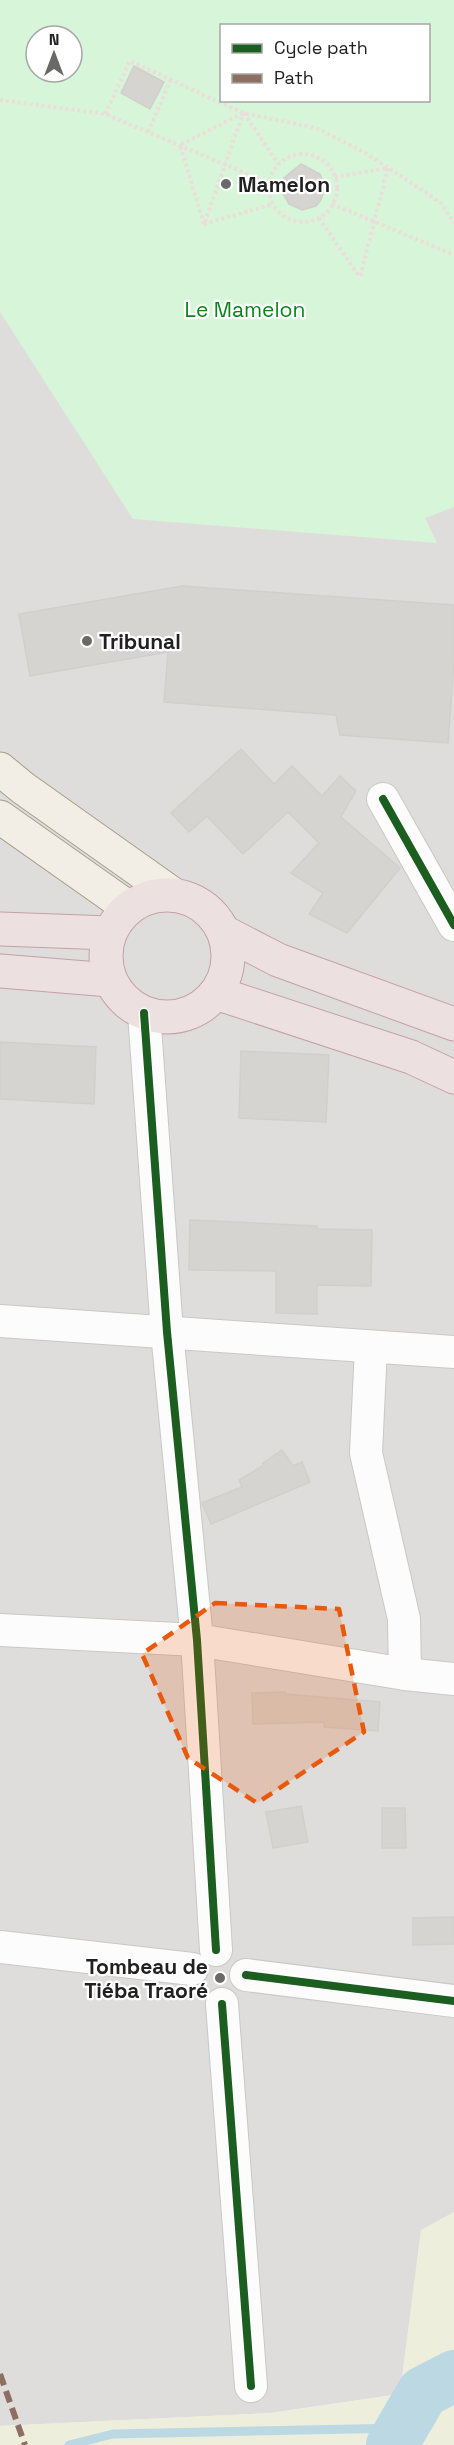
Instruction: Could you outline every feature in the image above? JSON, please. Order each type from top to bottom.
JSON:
[{"type":"highway","points":[[158,895],[174,895],[190,899],[204,907],[216,918],[224,932],[228,948],[228,964],[224,979],[216,993],[198,1009],[176,1017],[160,1017],[144,1013],[130,1005],[118,994],[110,980],[105,949],[119,921],[142,900],[158,895]]},
{"type":"highway","points":[[0,929],[119,921]]},
{"type":"highway","points":[[224,932],[279,960],[450,1015]]},
{"type":"highway","points":[[0,971],[110,980]]},
{"type":"highway","points":[[216,993],[411,1057],[454,1077]]},
{"type":"main road","points":[[0,769],[23,788],[174,895]]},
{"type":"main road","points":[[0,817],[119,921]]},
{"type":"street","points":[[383,799],[454,925]]},
{"type":"street","points":[[0,1947],[204,1959],[229,1952],[237,1956],[246,1976],[243,1989],[238,1996],[222,2004],[204,2001],[198,1995],[191,1978],[204,1959],[197,1640],[167,1332],[144,1013]]},
{"type":"street","points":[[0,1321],[454,1352]]},
{"type":"street","points":[[371,1347],[366,1453],[405,1619],[405,1674]]},
{"type":"street","points":[[0,1630],[197,1640],[405,1674],[454,1679]]},
{"type":"street","points":[[246,1976],[454,2001]]},
{"type":"street","points":[[222,2004],[251,2386]]},
{"type":"path","points":[[105,114],[130,61],[243,113],[316,128],[364,152],[441,203],[454,223]]},
{"type":"path","points":[[148,132],[171,80]]},
{"type":"path","points":[[0,100],[105,114],[269,183]]},
{"type":"path","points":[[180,146],[243,113]]},
{"type":"path","points":[[243,113],[278,164]]},
{"type":"path","points":[[204,224],[243,113]]},
{"type":"path","points":[[180,146],[204,224]]},
{"type":"path","points":[[297,154],[320,159],[329,166],[335,177],[337,188],[332,204],[319,218],[298,222],[288,219],[279,213],[269,194],[272,173],[278,164],[297,154]]},
{"type":"path","points":[[335,177],[388,168]]},
{"type":"path","points":[[319,218],[360,277],[388,168]]},
{"type":"path","points":[[204,224],[273,204]]},
{"type":"path","points":[[332,204],[454,255]]},
{"type":"highlighted area","points":[[215,1603],[339,1609],[364,1732],[257,1803],[188,1758],[142,1654]]},
{"type":"shaded area","points":[[0,0],[454,0],[454,2212],[421,2231],[400,2394],[270,2413],[0,2426]]},
{"type":"green space","name":"Le Mamelon","points":[[0,0],[454,0],[454,507],[425,518],[437,543],[133,519],[0,312]]},
{"type":"green space","points":[[454,2212],[454,2445],[0,2445],[0,2426],[270,2413],[400,2394],[421,2230]]},
{"type":"building","points":[[134,66],[164,82],[150,109],[121,93]]},
{"type":"building","points":[[301,164],[320,174],[325,187],[321,200],[316,206],[302,210],[289,204],[282,192],[284,178]]},
{"type":"building","points":[[182,586],[454,605],[454,661],[448,743],[340,735],[336,715],[164,702],[168,652],[30,676],[19,614]]},
{"type":"building","points":[[241,749],[274,784],[292,766],[322,796],[340,776],[356,791],[341,817],[400,868],[347,933],[309,914],[323,893],[291,873],[319,843],[288,812],[243,854],[207,816],[189,832],[171,813]]},
{"type":"building","points":[[0,1042],[96,1047],[94,1104],[0,1099]]},
{"type":"building","points":[[241,1051],[329,1055],[326,1122],[239,1118]]},
{"type":"building","points":[[190,1220],[317,1226],[316,1229],[372,1230],[371,1286],[317,1285],[317,1314],[276,1313],[276,1271],[189,1270]]},
{"type":"building","points":[[282,1450],[293,1466],[302,1462],[310,1482],[211,1524],[202,1503],[242,1487],[239,1480],[264,1465],[263,1463]]},
{"type":"building","points":[[285,1692],[285,1694],[380,1702],[378,1731],[324,1727],[324,1722],[253,1724],[252,1693]]},
{"type":"building","points":[[301,1806],[308,1842],[273,1848],[266,1812]]},
{"type":"building","points":[[382,1808],[405,1808],[406,1848],[382,1848]]},
{"type":"building","points":[[454,1917],[454,1944],[413,1945],[413,1918]]},
{"type":"waterway","points":[[392,2445],[423,2392],[454,2376]]},
{"type":"waterway","points":[[69,2445],[113,2434],[402,2428]]},
{"type":"marked path","points":[[0,2374],[25,2445]]},
{"type":"cycle path","points":[[383,799],[454,925]]},
{"type":"cycle path","points":[[144,1013],[167,1332],[197,1640],[216,1950]]},
{"type":"cycle path","points":[[246,1975],[454,2001]]},
{"type":"cycle path","points":[[222,2004],[251,2386]]},
{"type":"place","name":"Mamelon","points":[[226,184]]},
{"type":"place","name":"Tribunal","points":[[87,641]]},
{"type":"place","name":"Tombeau de Tiéba Traoré","points":[[220,1978]]}]
